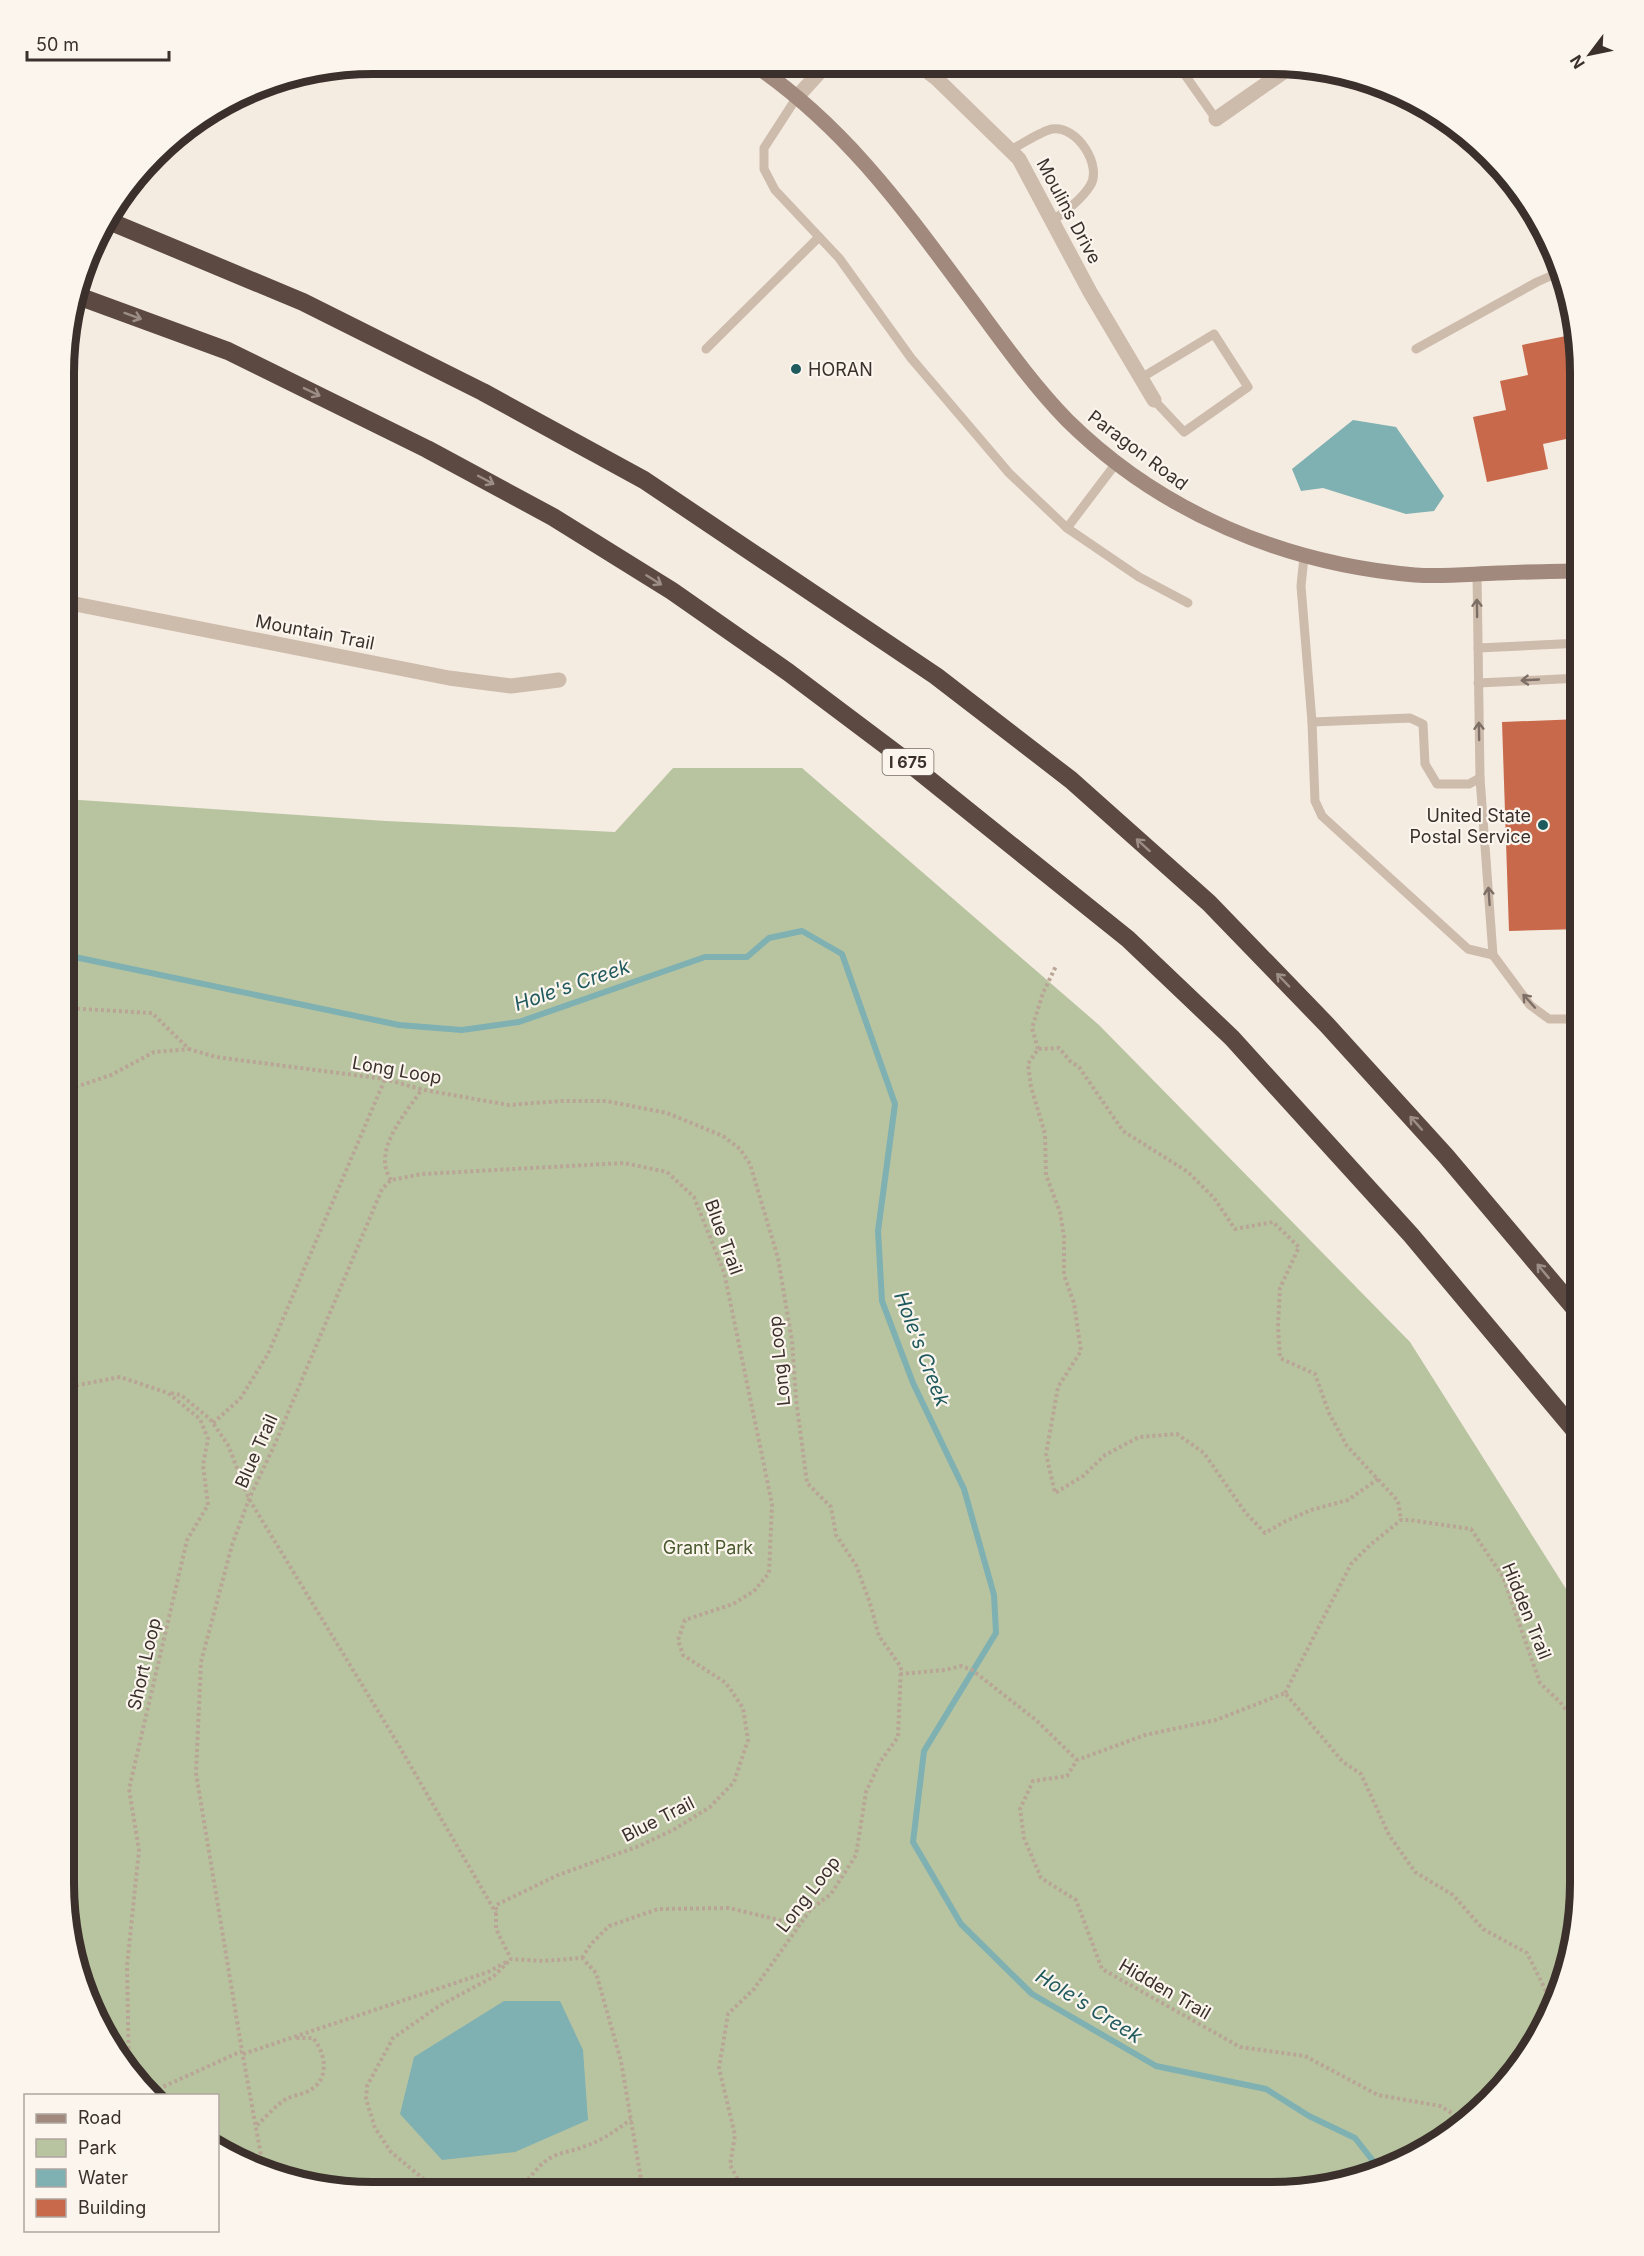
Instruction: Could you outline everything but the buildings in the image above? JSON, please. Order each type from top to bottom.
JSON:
[{"type":"highway","points":[[114,223],[303,302],[483,392],[634,474],[936,675],[1071,780],[1209,903],[1327,1025],[1446,1156],[1570,1303]]},
{"type":"highway","name":"I 675","points":[[83,298],[228,351],[428,449],[554,516],[672,591],[759,651],[896,753],[1128,939],[1232,1038],[1412,1235],[1570,1425]]},
{"type":"street","name":"Paragon Road","points":[[766,74],[797,97],[841,137],[869,168],[924,236],[1025,371],[1066,419],[1093,444],[1157,492],[1219,526],[1304,557],[1368,570],[1416,575],[1570,571]]},
{"type":"street","points":[[797,97],[817,74]]},
{"type":"street","name":"Moulins Drive","points":[[931,74],[1019,159],[1090,292],[1155,400]]},
{"type":"street","points":[[1216,119],[1281,74]]},
{"type":"street","name":"Mountain Trail","points":[[74,604],[449,678],[511,686],[559,680]]},
{"type":"lane","points":[[1184,74],[1216,119]]},
{"type":"lane","points":[[797,97],[764,148],[764,169],[775,190],[839,258],[918,367],[1009,473],[1067,528],[1139,577],[1188,603]]},
{"type":"lane","points":[[1010,150],[1051,129],[1066,130],[1077,137],[1088,154],[1093,169],[1092,184],[1076,202],[1053,221]]},
{"type":"lane","points":[[706,349],[819,237]]},
{"type":"lane","points":[[1416,348],[1554,274]]},
{"type":"lane","points":[[1141,378],[1214,334],[1248,387],[1184,432],[1155,400]]},
{"type":"lane","points":[[1067,528],[1117,462]]},
{"type":"lane","points":[[1304,557],[1301,586],[1312,722],[1315,801],[1322,816],[1468,949],[1493,955]]},
{"type":"lane","points":[[1477,574],[1480,778],[1493,955],[1530,1005],[1549,1019],[1570,1019]]},
{"type":"lane","points":[[1478,648],[1570,644]]},
{"type":"lane","points":[[1478,683],[1570,679]]},
{"type":"lane","points":[[1312,722],[1410,718],[1423,724],[1425,764],[1437,784],[1469,784],[1480,778]]},
{"type":"path","points":[[1056,966],[1043,993],[1032,1028],[1038,1049],[1028,1064],[1031,1087],[1045,1134],[1046,1175],[1060,1212],[1064,1237],[1064,1275],[1074,1303],[1081,1351],[1058,1387],[1046,1454],[1055,1493],[1083,1476],[1113,1450],[1139,1437],[1177,1434],[1204,1452],[1239,1504],[1265,1533],[1311,1510],[1348,1500],[1378,1479]]},
{"type":"path","name":"Long Loop","points":[[74,1009],[152,1013],[189,1049],[216,1057],[385,1079],[422,1089],[509,1105],[561,1101],[606,1101],[667,1113],[723,1137],[740,1149],[750,1164],[778,1258],[792,1341],[796,1399],[807,1483],[831,1507],[836,1535],[856,1565],[879,1636],[901,1667],[898,1737],[880,1762],[866,1792],[856,1855],[831,1894],[811,1909],[754,1989],[728,2014],[719,2068],[735,2135],[730,2165],[739,2182]]},
{"type":"path","points":[[1038,1049],[1059,1048],[1070,1061],[1079,1067],[1124,1131],[1188,1172],[1214,1198],[1234,1229],[1273,1222],[1299,1247],[1280,1288],[1278,1327],[1280,1358],[1315,1374],[1329,1413],[1347,1446],[1398,1501],[1401,1520],[1351,1564],[1285,1693],[1343,1762],[1361,1774],[1389,1835],[1415,1872],[1453,1895],[1483,1929],[1527,1953],[1549,1996]]},
{"type":"path","points":[[74,1088],[111,1075],[154,1052],[189,1049]]},
{"type":"path","points":[[213,1423],[240,1399],[268,1354],[385,1079]]},
{"type":"path","points":[[391,1180],[385,1171],[385,1152],[397,1126],[422,1089]]},
{"type":"path","name":"Blue Trail","points":[[262,2162],[196,1773],[201,1662],[232,1545],[249,1498],[274,1446],[382,1189],[391,1180],[422,1174],[624,1163],[667,1172],[694,1197],[724,1272],[772,1504],[769,1573],[754,1591],[733,1604],[685,1620],[678,1640],[683,1655],[726,1683],[743,1708],[748,1740],[734,1782],[710,1807],[674,1830],[639,1846],[531,1887],[496,1905],[497,1914]]},
{"type":"path","name":"Short Loop","points":[[74,1386],[120,1377],[168,1393],[200,1419],[208,1439],[203,1465],[208,1504],[187,1540],[129,1789],[139,1850],[127,1966],[129,2056]]},
{"type":"path","points":[[168,1393],[181,1395],[213,1423],[228,1445],[249,1498],[395,1739],[497,1914],[496,1929],[511,1959]]},
{"type":"path","name":"Hidden Trail","points":[[1401,1520],[1472,1529],[1503,1577],[1540,1683],[1570,1715]]},
{"type":"path","points":[[900,1674],[945,1670],[961,1666],[972,1670],[1036,1720],[1077,1760]]},
{"type":"path","name":"Hidden Trail","points":[[1285,1693],[1216,1720],[1145,1735],[1077,1760],[1067,1776],[1033,1781],[1020,1809],[1024,1838],[1041,1878],[1076,1900],[1102,1969],[1239,2047],[1305,2056],[1378,2095],[1440,2106],[1458,2117]]},
{"type":"path","points":[[582,1958],[591,1944],[609,1926],[658,1909],[729,1908],[800,1924]]},
{"type":"path","points":[[156,2090],[242,2053],[488,1972],[511,1959],[543,1961],[582,1958]]},
{"type":"path","points":[[582,1958],[596,1973],[621,2061],[642,2182]]},
{"type":"path","points":[[427,2182],[391,2152],[375,2128],[366,2099],[367,2086],[393,2038],[439,2006],[493,1977],[511,1959]]},
{"type":"path","points":[[256,2126],[286,2099],[313,2088],[323,2076],[325,2067],[318,2044],[313,2038],[291,2038]]},
{"type":"path","points":[[525,2182],[551,2157],[584,2147],[614,2133],[631,2119]]},
{"type":"green space","name":"Grant Park","points":[[673,768],[802,768],[1099,1025],[1410,1342],[1570,1595],[1570,1903],[1560,1961],[1540,2016],[1509,2065],[1469,2108],[1421,2142],[1404,2152],[1367,2167],[1330,2177],[1291,2182],[353,2182],[314,2177],[277,2167],[240,2152],[223,2142],[219,2140],[219,2094],[160,2094],[135,2065],[114,2033],[104,2016],[89,1979],[79,1942],[74,1903],[74,800],[386,821],[615,832]]},
{"type":"water","points":[[1353,420],[1396,427],[1444,496],[1434,511],[1406,514],[1323,488],[1301,491],[1292,469]]},
{"type":"water","points":[[504,2001],[560,2001],[583,2050],[588,2120],[515,2152],[442,2160],[400,2114],[414,2057]]},
{"type":"waterway","name":"Hole's Creek","points":[[74,957],[399,1025],[462,1030],[519,1022],[705,957],[747,957],[769,938],[802,931],[842,954],[895,1104],[878,1231],[882,1301],[913,1383],[964,1489],[994,1595],[996,1633],[924,1751],[913,1842],[961,1924],[1032,1994],[1156,2066],[1266,2089],[1309,2116],[1355,2138],[1375,2164]]},
{"type":"place","name":"HORAN","points":[[796,369]]},
{"type":"place","name":"United State Postal Service","points":[[1543,825]]}]
